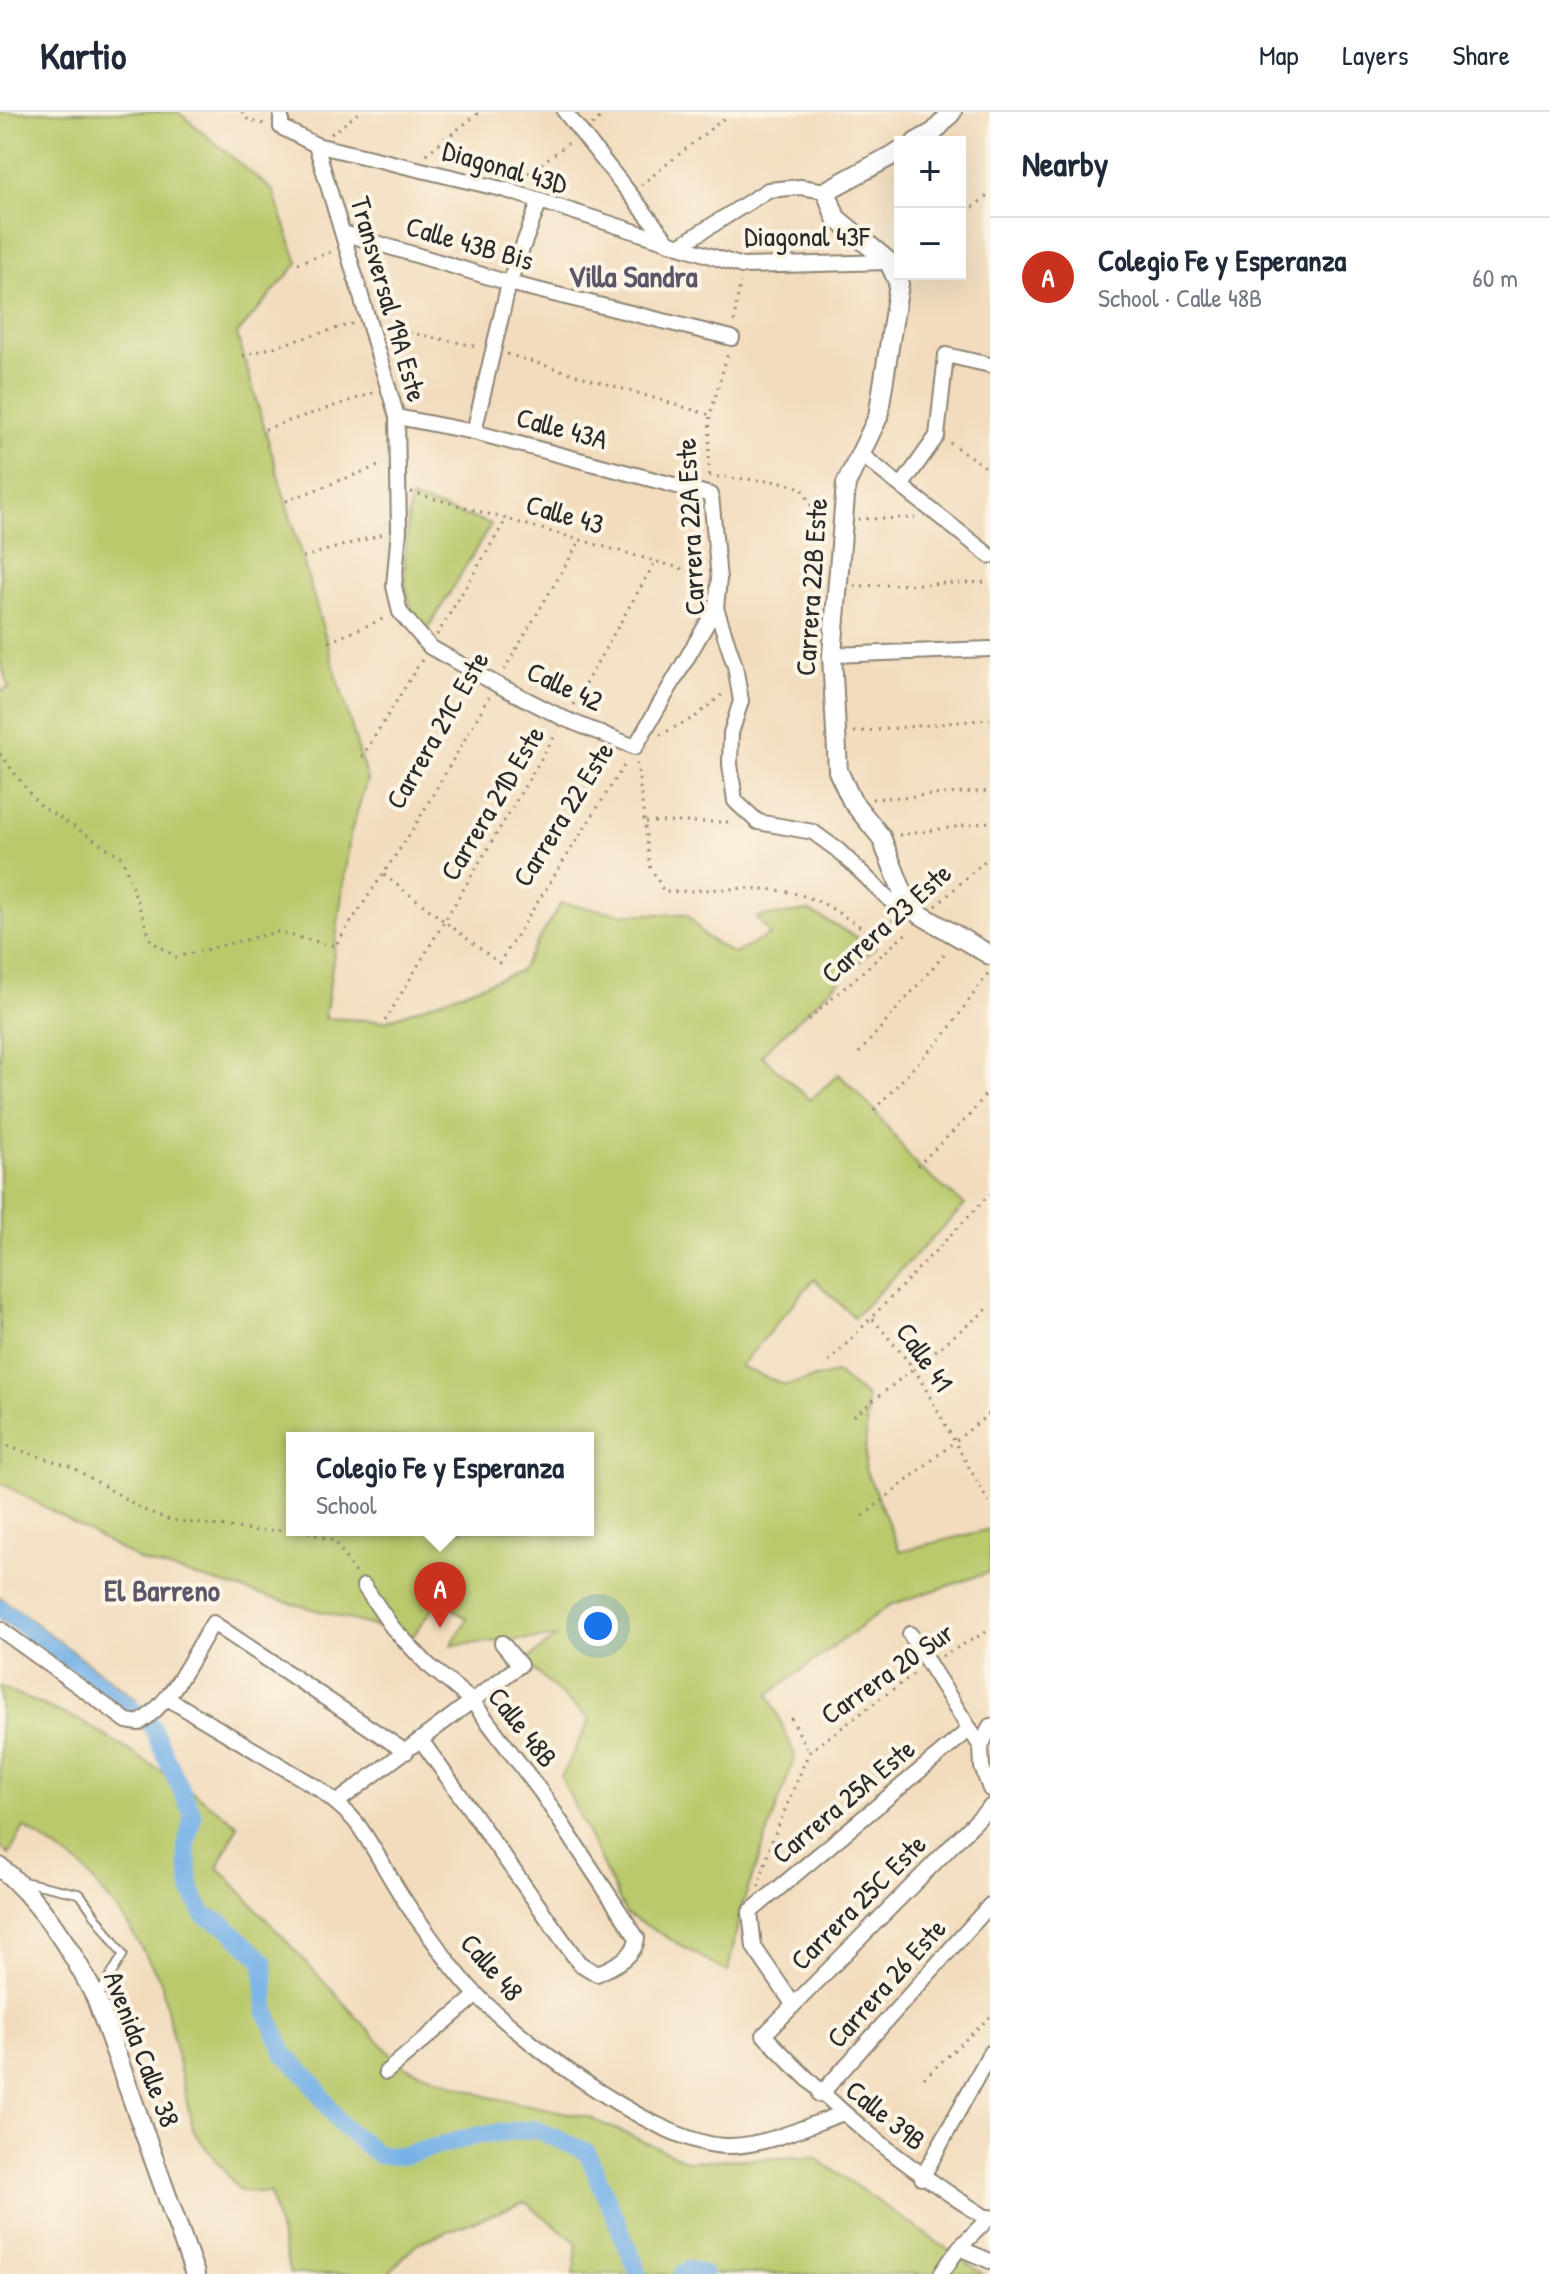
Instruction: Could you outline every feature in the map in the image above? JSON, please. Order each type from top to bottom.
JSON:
[{"type":"street","points":[[565,112],[674,244],[768,190],[800,187],[826,191],[894,154]]},
{"type":"street","points":[[927,136],[952,112]]},
{"type":"street","name":"Diagonal 43D","points":[[281,120],[316,145],[506,190],[674,244]]},
{"type":"street","name":"Transversal 19A Este","points":[[316,145],[391,387],[397,417],[399,530],[394,586],[400,612]]},
{"type":"street","points":[[826,191],[836,218],[889,262]]},
{"type":"street","points":[[474,432],[509,283],[539,203]]},
{"type":"street","name":"Calle 43B Bis","points":[[343,233],[509,283],[732,338]]},
{"type":"street","name":"Diagonal 43F","points":[[674,244],[742,266],[889,262]]},
{"type":"street","name":"Carrera 22B Este","points":[[889,262],[899,284],[878,417],[846,484],[832,655],[834,734],[838,771],[852,801],[881,837],[917,913]]},
{"type":"street","points":[[902,485],[937,436],[946,355],[990,365]]},
{"type":"street","name":"Calle 43A","points":[[397,417],[474,432],[711,495]]},
{"type":"street","points":[[859,453],[990,556]]},
{"type":"street","name":"Carrera 22A Este","points":[[711,495],[719,579],[716,608],[739,681],[741,701],[731,733],[730,764],[735,801],[758,822]]},
{"type":"street","name":"Carrera 22 Este","points":[[635,747],[716,608]]},
{"type":"street","name":"Calle 42","points":[[400,612],[430,647],[565,719],[635,747]]},
{"type":"street","points":[[832,655],[990,649]]},
{"type":"street","points":[[758,822],[813,832],[839,851],[893,903],[961,935],[990,955]]},
{"type":"street","name":"Calle 48B","points":[[364,1586],[409,1646],[472,1701],[541,1792],[637,1938],[631,1953],[597,1974],[579,1963],[421,1740]]},
{"type":"street","points":[[0,1629],[127,1721],[139,1723],[153,1715],[167,1698],[213,1623],[406,1752]]},
{"type":"street","points":[[910,1634],[981,1747]]},
{"type":"street","points":[[336,1803],[520,1665],[502,1643]]},
{"type":"street","name":"Calle 48","points":[[167,1698],[318,1788],[336,1803],[356,1822],[413,1915],[477,1995],[521,2038],[637,2115],[681,2138],[710,2146],[754,2143],[841,2114]]},
{"type":"street","points":[[990,1726],[981,1747],[982,1767],[990,1789]]},
{"type":"street","name":"Carrera 25A Este","points":[[750,1912],[970,1729]]},
{"type":"street","name":"Carrera 25C Este","points":[[764,2035],[990,1807]]},
{"type":"street","name":"Avenida Calle 38","points":[[0,1867],[15,1879],[75,1956],[96,1998],[195,2274]]},
{"type":"street","name":"Carrera 26 Este","points":[[820,2095],[990,1905]]},
{"type":"street","points":[[750,1912],[754,1947],[793,2004]]},
{"type":"street","points":[[386,2072],[477,1995]]},
{"type":"street","name":"Calle 39B","points":[[764,2035],[841,2114],[922,2178],[989,2218]]},
{"type":"street","points":[[922,2178],[990,2053]]},
{"type":"street","points":[[941,2274],[959,2248],[989,2218]]},
{"type":"street","points":[[959,2248],[990,2261]]},
{"type":"lane","points":[[15,1879],[80,1894],[123,1955],[96,1998]]},
{"type":"path","points":[[242,112],[249,121],[281,120]]},
{"type":"path","points":[[316,145],[360,112]]},
{"type":"path","points":[[408,168],[480,112]]},
{"type":"path","points":[[506,190],[607,112]]},
{"type":"path","points":[[630,194],[728,115]]},
{"type":"path","points":[[966,212],[990,194]]},
{"type":"path","points":[[298,263],[333,251],[343,233]]},
{"type":"path","name":"Carrera 22A Este","points":[[711,495],[710,415],[732,338],[742,266]]},
{"type":"path","points":[[265,429],[391,387]]},
{"type":"path","points":[[937,436],[990,470]]},
{"type":"path","points":[[286,501],[396,460]]},
{"type":"path","points":[[709,476],[781,482],[802,488],[820,522],[825,546]]},
{"type":"path","name":"Calle 43","points":[[399,489],[719,579]]},
{"type":"path","points":[[843,519],[942,517]]},
{"type":"path","points":[[303,557],[399,530]]},
{"type":"path","name":"Carrera 21C Este","points":[[0,754],[38,804],[122,857],[151,941],[176,957],[277,932],[335,946],[415,826],[581,539]]},
{"type":"path","name":"Carrera 21D Este","points":[[385,1021],[655,562]]},
{"type":"path","points":[[837,587],[990,582]]},
{"type":"path","points":[[329,642],[400,612]]},
{"type":"path","points":[[739,681],[695,717],[635,747],[650,866],[664,892],[786,891],[817,901],[875,934],[917,913]]},
{"type":"path","points":[[834,734],[990,719]]},
{"type":"path","name":"Carrera 22 Este","points":[[444,922],[499,963],[635,747]]},
{"type":"path","points":[[852,801],[990,791]]},
{"type":"path","points":[[644,822],[758,822]]},
{"type":"path","points":[[881,837],[990,822]]},
{"type":"path","name":"Carrera 23 Este","points":[[808,1020],[917,913],[990,856]]},
{"type":"path","points":[[383,874],[444,922]]},
{"type":"path","points":[[859,1053],[961,935]]},
{"type":"path","points":[[874,1110],[946,1033],[990,971]]},
{"type":"path","points":[[917,1166],[971,1114],[990,1088]]},
{"type":"path","points":[[829,1362],[990,1194]]},
{"type":"path","points":[[854,1416],[990,1307]]},
{"type":"path","name":"Calle 41","points":[[872,1318],[915,1370],[990,1505]]},
{"type":"path","points":[[863,1516],[990,1413]]},
{"type":"path","points":[[0,1444],[72,1467],[146,1511],[170,1520],[260,1531],[286,1529]]},
{"type":"path","points":[[319,1536],[335,1541],[364,1586]]},
{"type":"path","name":"Carrera 20 Sur","points":[[809,1752],[928,1663],[990,1630]]},
{"type":"path","points":[[750,1912],[772,1841],[809,1752],[791,1718]]},
{"type":"path","points":[[924,2078],[990,2017]]},
{"type":"green space","points":[[0,112],[178,112],[273,191],[298,263],[237,334],[367,780],[350,835],[325,1018],[385,1021],[520,971],[561,903],[622,914],[687,914],[706,937],[734,954],[770,935],[757,917],[809,911],[875,947],[761,1055],[810,1100],[839,1074],[874,1110],[917,1166],[965,1205],[854,1317],[814,1279],[740,1367],[786,1385],[836,1373],[867,1397],[865,1468],[900,1551],[990,1529],[990,1572],[890,1605],[769,1694],[795,1756],[741,1909],[728,1972],[626,1914],[561,1777],[590,1720],[525,1662],[556,1637],[451,1645],[467,1619],[439,1599],[412,1637],[141,1561],[0,1482],[0,691],[9,688],[0,661]]},
{"type":"green space","points":[[410,498],[491,524],[426,632],[409,601],[406,585],[404,568]]},
{"type":"green space","points":[[0,1597],[136,1699],[131,1714],[41,1644],[0,1620]]},
{"type":"green space","points":[[0,1687],[83,1722],[185,1786],[238,1825],[218,1867],[401,2065],[489,2097],[588,2117],[688,2161],[814,2157],[983,2274],[574,2274],[577,2243],[525,2202],[417,2243],[388,2274],[290,2274],[270,2193],[240,2191],[193,2131],[161,1981],[123,1917],[81,1866],[24,1827],[9,1855],[0,1847]]},
{"type":"waterway","points":[[0,1608],[136,1712]]},
{"type":"waterway","points":[[151,1725],[193,1815],[186,1847],[191,1890],[204,1915],[225,1925],[264,1961],[266,2010],[285,2055],[308,2077],[342,2126],[378,2155],[402,2156],[479,2135],[535,2129],[587,2152],[639,2274]]},
{"type":"waterway","points":[[682,2274],[689,2270],[703,2274]]},
{"type":"place","name":"Colegio Fe y Esperanza","points":[[440,1628]]},
{"type":"district","name":"Villa Sandra","points":[[633,277]]},
{"type":"district","name":"El Barreno","points":[[162,1591]]}]
